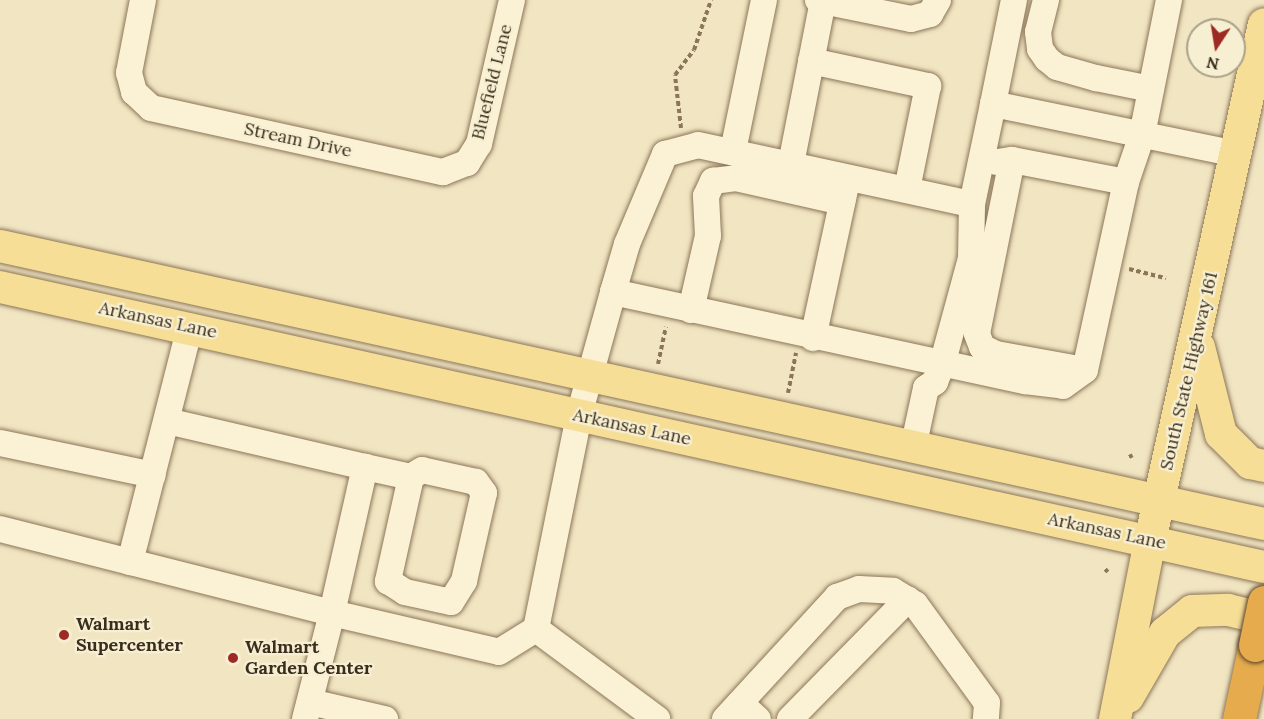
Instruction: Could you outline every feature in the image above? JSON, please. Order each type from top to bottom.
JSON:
[{"type":"highway","points":[[1239,719],[1260,632],[1264,602]]},
{"type":"main road","name":"South State Highway 161","points":[[1115,719],[1150,541],[1264,24]]},
{"type":"main road","name":"Arkansas Lane","points":[[0,246],[1264,524]]},
{"type":"main road","name":"Arkansas Lane","points":[[0,287],[190,327],[1264,567]]},
{"type":"main road","points":[[1196,338],[1221,434],[1250,463],[1264,466]]},
{"type":"main road","points":[[1115,719],[1165,633],[1192,611],[1228,610],[1260,632]]},
{"type":"street","name":"Stream Drive","points":[[143,0],[129,73],[134,92],[151,108],[443,172],[467,163]]},
{"type":"street","name":"Bluefield Lane","points":[[467,163],[479,144],[512,0]]},
{"type":"street","points":[[733,151],[764,0]]},
{"type":"street","points":[[791,164],[821,1],[911,19],[930,14],[938,0]]},
{"type":"street","points":[[922,450],[941,392],[938,374],[971,258],[972,204],[1014,0]]},
{"type":"street","points":[[1046,0],[1038,32],[1040,49],[1047,59],[1057,67],[1096,78],[1151,89]]},
{"type":"street","points":[[613,292],[806,336],[938,374],[1063,386],[1085,370],[1126,183],[1142,135],[1168,0]]},
{"type":"street","points":[[811,61],[928,86],[907,189]]},
{"type":"street","points":[[993,104],[1236,154]]},
{"type":"street","points":[[0,529],[332,613],[499,652],[536,629],[588,376],[627,244],[665,154],[698,145],[733,151],[791,164],[845,189]]},
{"type":"street","points":[[980,165],[1012,160],[1126,183]]},
{"type":"street","points":[[1012,160],[977,334],[982,347],[996,354],[1085,370]]},
{"type":"street","points":[[691,310],[708,236],[706,196],[713,181],[736,178],[845,189],[907,189],[972,204]]},
{"type":"street","points":[[806,336],[845,189]]},
{"type":"street","points":[[130,562],[190,327]]},
{"type":"street","points":[[167,421],[411,477],[422,470],[476,482],[484,493],[464,581],[451,602],[405,592],[388,581],[411,477]]},
{"type":"street","points":[[0,443],[153,475]]},
{"type":"street","points":[[365,467],[308,711],[385,719]]},
{"type":"street","points":[[741,714],[837,597],[859,589],[893,591],[915,604],[987,703],[986,719]]},
{"type":"street","points":[[790,719],[908,600]]},
{"type":"street","points":[[536,629],[657,719]]},
{"type":"path","points":[[681,131],[675,75],[694,50],[711,0]]},
{"type":"path","points":[[1124,268],[1166,278]]},
{"type":"path","points":[[658,364],[668,319]]},
{"type":"path","points":[[788,393],[806,336]]},
{"type":"place","name":"Walmart Supercenter","points":[[64,635]]},
{"type":"place","name":"Walmart Garden Center","points":[[233,658]]}]
